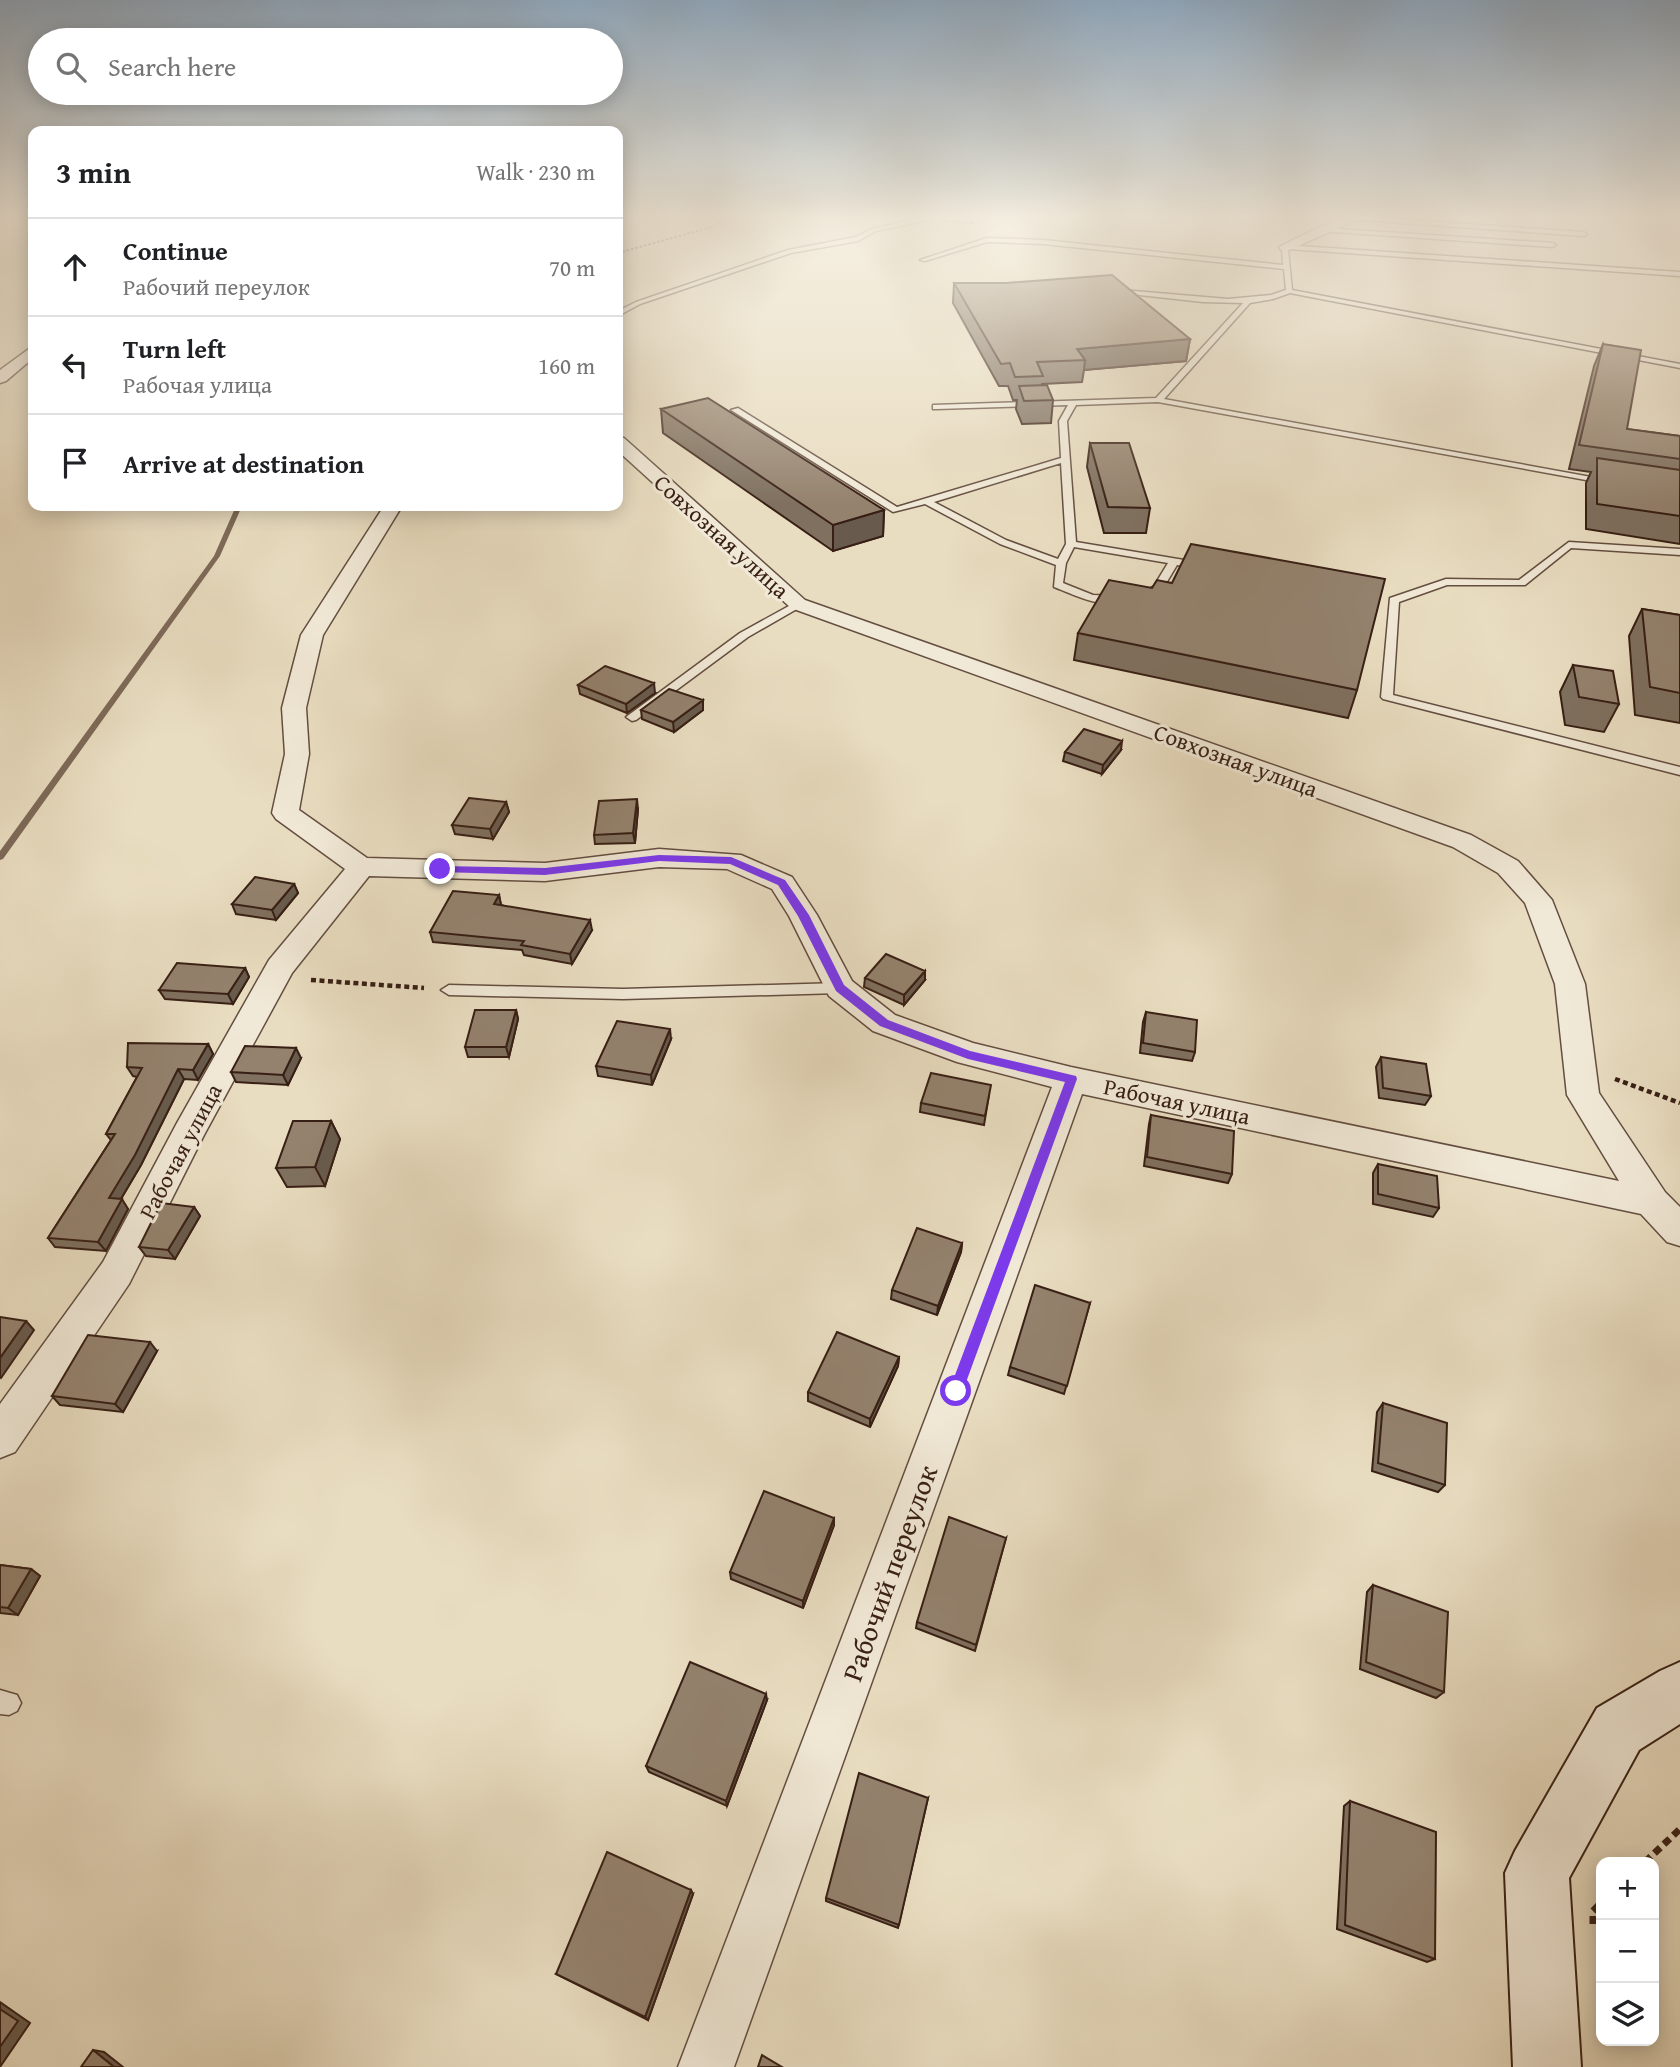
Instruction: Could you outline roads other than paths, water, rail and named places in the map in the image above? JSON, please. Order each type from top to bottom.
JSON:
[{"type":"street","points":[[0,378],[28,355]]},
{"type":"street","name":"Совхозная улица","points":[[623,446],[798,604],[1462,841],[1508,867],[1538,900],[1570,984],[1583,1095],[1652,1202],[1680,1231]]},
{"type":"street","points":[[361,867],[285,813],[297,754],[295,708],[312,635],[390,511]]},
{"type":"street","name":"Рабочая улица","points":[[0,1438],[116,1273],[189,1132],[275,977],[361,867],[545,872],[659,858],[731,860],[782,883],[803,915],[840,988],[884,1023],[968,1054],[1072,1079],[1652,1202]]},
{"type":"street","name":"Рабочий переулок","points":[[706,2067],[1072,1079]]},
{"type":"street","points":[[1547,2067],[1537,1873],[1618,1729],[1680,1691]]},
{"type":"lane","points":[[1158,400],[1238,311]]},
{"type":"lane","points":[[1396,311],[1680,366]]},
{"type":"lane","points":[[936,407],[1158,400],[1615,482]]},
{"type":"lane","points":[[1073,403],[1063,421],[1071,544],[1061,563],[1058,585],[1092,598],[1133,600],[1158,587],[1174,562]]},
{"type":"lane","points":[[735,410],[896,510],[1066,460]]},
{"type":"lane","points":[[926,501],[1003,542],[1061,563]]},
{"type":"lane","points":[[1071,544],[1215,569]]},
{"type":"lane","points":[[1380,597],[1394,600],[1446,582],[1521,583],[1569,545],[1680,552]]},
{"type":"lane","points":[[1394,600],[1387,697],[1680,771]]},
{"type":"lane","points":[[632,717],[744,635],[798,604]]},
{"type":"lane","points":[[449,990],[623,994],[840,988]]},
{"type":"waterway","points":[[0,857],[217,556],[237,511]]}]
